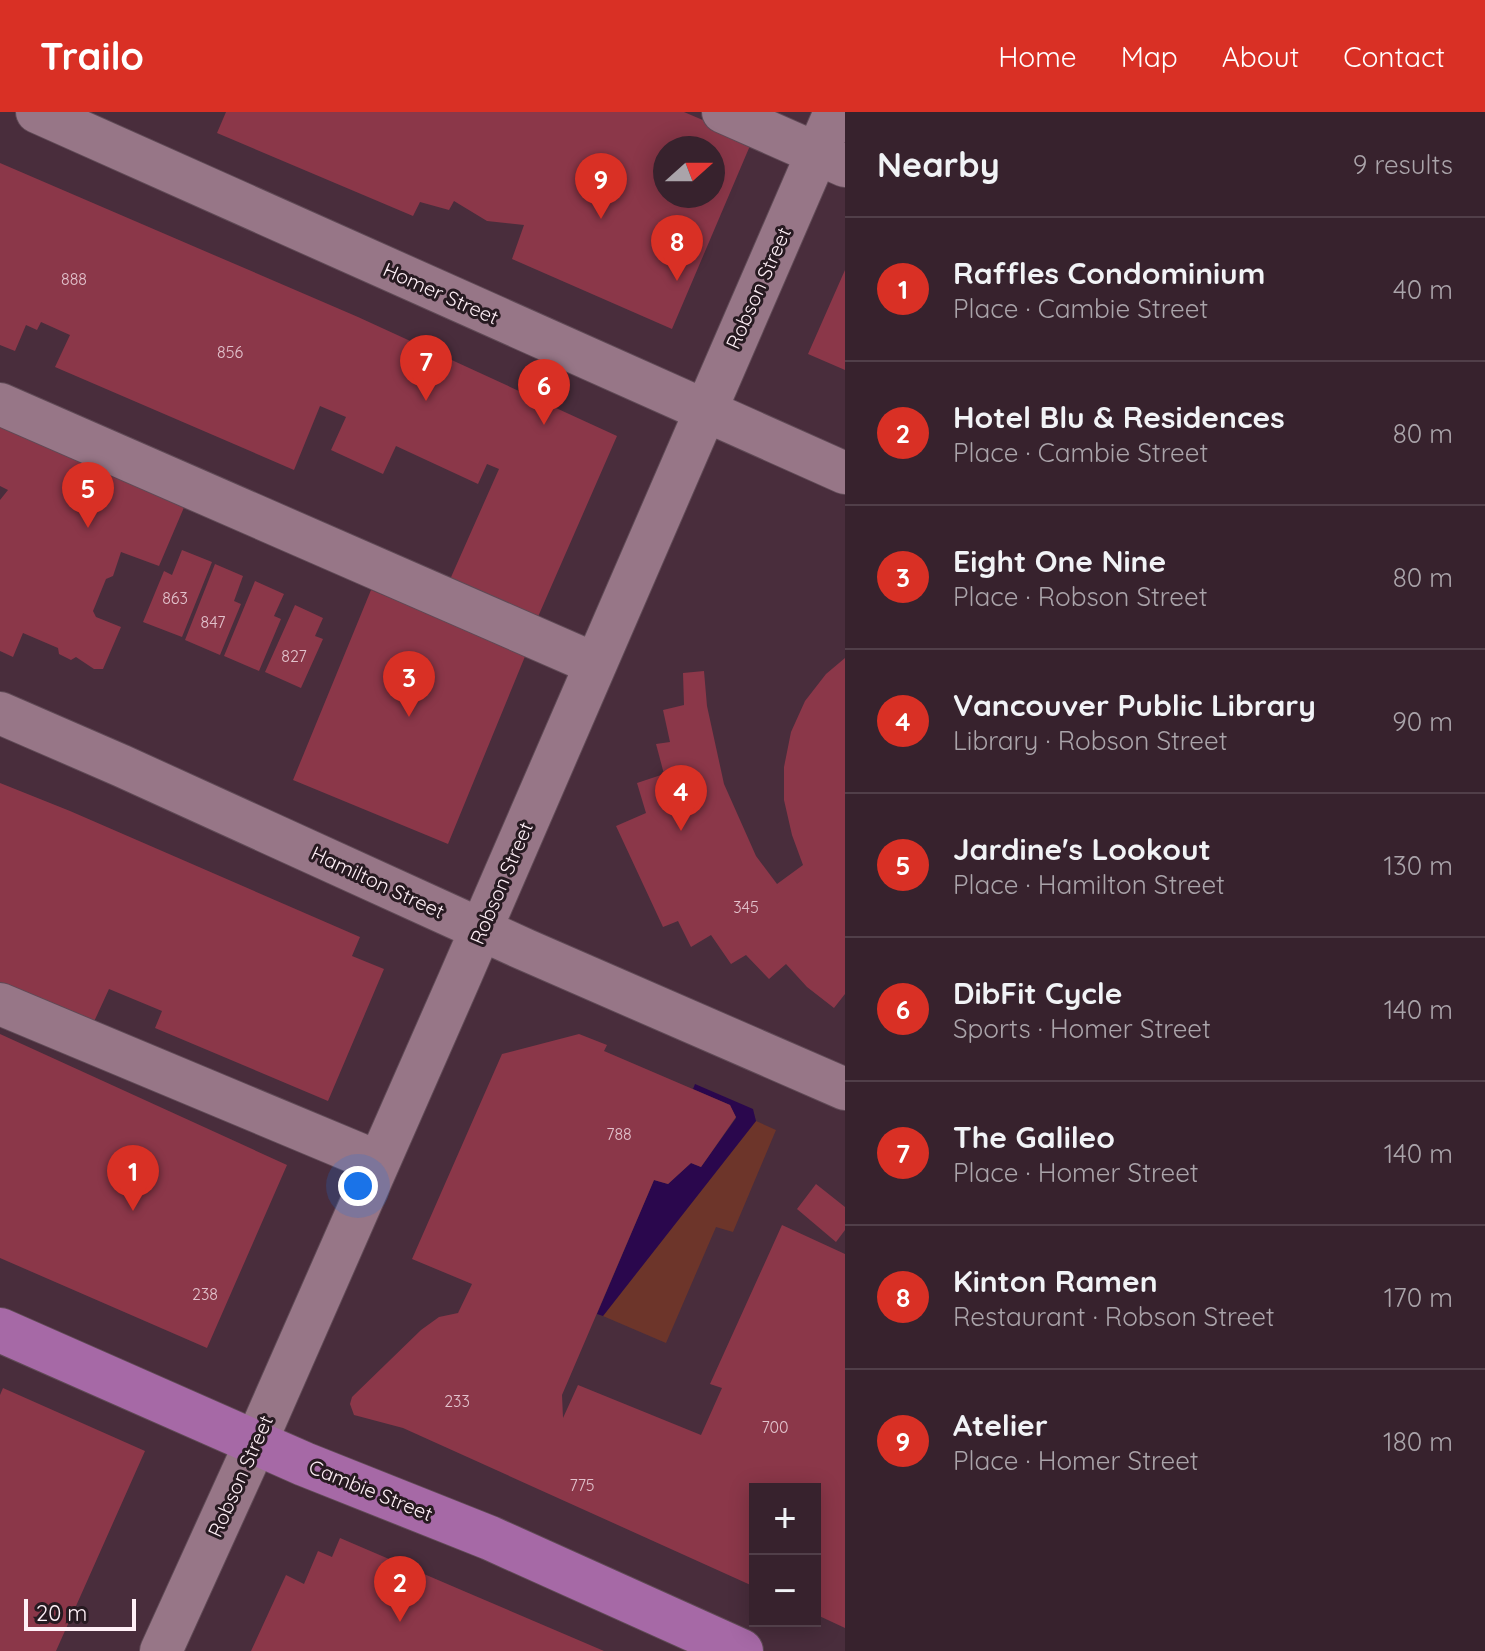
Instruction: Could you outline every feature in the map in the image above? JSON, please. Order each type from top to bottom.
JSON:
[{"type":"main road","name":"Cambie Street","points":[[2,1338],[490,1538],[741,1651]]},
{"type":"street","name":"Homer Street","points":[[37,112],[845,473]]},
{"type":"street","points":[[723,112],[831,160]]},
{"type":"street","name":"Robson Street","points":[[161,1651],[481,929],[705,409],[831,160],[835,112]]},
{"type":"street","points":[[0,404],[595,664]]},
{"type":"street","name":"Hamilton Street","points":[[0,713],[845,1089]]},
{"type":"street","points":[[0,1004],[378,1162]]},
{"type":"shaded area","points":[[695,1084],[753,1109],[756,1121],[603,1316],[597,1314],[654,1180],[668,1184],[691,1163],[701,1167],[736,1118],[730,1105],[693,1089]]},
{"type":"shaded area","points":[[756,1121],[776,1130],[733,1232],[716,1227],[666,1343],[603,1316]]},
{"type":"building","points":[[226,112],[684,112],[752,141],[725,204],[725,136],[653,136],[653,208],[723,208],[672,329],[512,259],[524,225],[487,221],[454,201],[449,210],[420,202],[413,216],[217,133]]},
{"type":"building","points":[[0,163],[358,317],[617,436],[537,619],[448,584],[499,469],[487,464],[478,484],[396,446],[383,474],[331,450],[346,417],[320,406],[294,470],[55,367],[70,335],[41,322],[37,330],[26,325],[15,351],[0,345]]},
{"type":"building","points":[[845,270],[845,370],[808,354]]},
{"type":"building","points":[[0,423],[185,505],[159,566],[121,552],[113,576],[106,579],[93,611],[96,617],[121,627],[103,669],[94,669],[76,657],[71,660],[59,654],[58,648],[23,633],[13,657],[0,651],[0,500],[8,490],[0,486]]},
{"type":"building","points":[[182,550],[212,562],[182,637],[143,622],[164,571],[172,575]]},
{"type":"building","points":[[215,564],[243,576],[234,601],[241,604],[220,655],[185,640]]},
{"type":"building","points":[[255,581],[284,594],[274,616],[281,619],[259,671],[224,656]]},
{"type":"building","points":[[371,590],[526,654],[448,844],[293,780]]},
{"type":"building","points":[[295,605],[323,618],[315,636],[323,639],[301,688],[265,672]]},
{"type":"building","points":[[845,658],[845,994],[834,1008],[807,987],[786,964],[769,979],[746,955],[731,964],[711,935],[691,947],[678,921],[663,927],[616,826],[646,813],[637,783],[664,774],[656,744],[670,742],[663,710],[684,705],[683,673],[704,671],[707,706],[724,784],[756,856],[777,884],[803,865],[784,800],[784,767],[791,732],[805,701],[826,674]]},
{"type":"building","points":[[0,783],[360,937],[352,956],[384,969],[328,1101],[155,1028],[162,1011],[109,989],[92,1026],[0,986]]},
{"type":"building","points":[[0,1034],[287,1165],[207,1348],[0,1258]]},
{"type":"building","points":[[579,1034],[607,1045],[604,1051],[730,1105],[736,1117],[701,1167],[691,1163],[668,1184],[654,1180],[562,1395],[563,1418],[578,1385],[701,1435],[722,1388],[710,1384],[782,1225],[845,1254],[845,1628],[821,1617],[821,1483],[749,1483],[749,1584],[403,1428],[354,1415],[350,1404],[352,1397],[421,1330],[439,1317],[458,1313],[472,1284],[412,1259],[502,1054]]},
{"type":"building","points":[[816,1184],[845,1207],[845,1230],[836,1242],[797,1209]]},
{"type":"building","points":[[3,1388],[145,1451],[56,1651],[0,1651],[0,1395]]},
{"type":"building","points":[[340,1538],[604,1651],[251,1651],[286,1575],[304,1584],[318,1551],[332,1557]]},
{"type":"place","name":"Atelier","points":[[601,219]]},
{"type":"place","name":"Kinton Ramen","points":[[677,281]]},
{"type":"place","name":"The Galileo","points":[[426,401]]},
{"type":"place","name":"DibFit Cycle","points":[[544,425]]},
{"type":"place","name":"Jardine's Lookout","points":[[88,528]]},
{"type":"place","name":"Eight One Nine","points":[[409,717]]},
{"type":"place","name":"Vancouver Public Library","points":[[681,831]]},
{"type":"place","name":"Raffles Condominium","points":[[133,1211]]},
{"type":"place","name":"Hotel Blu & Residences","points":[[400,1622]]}]
